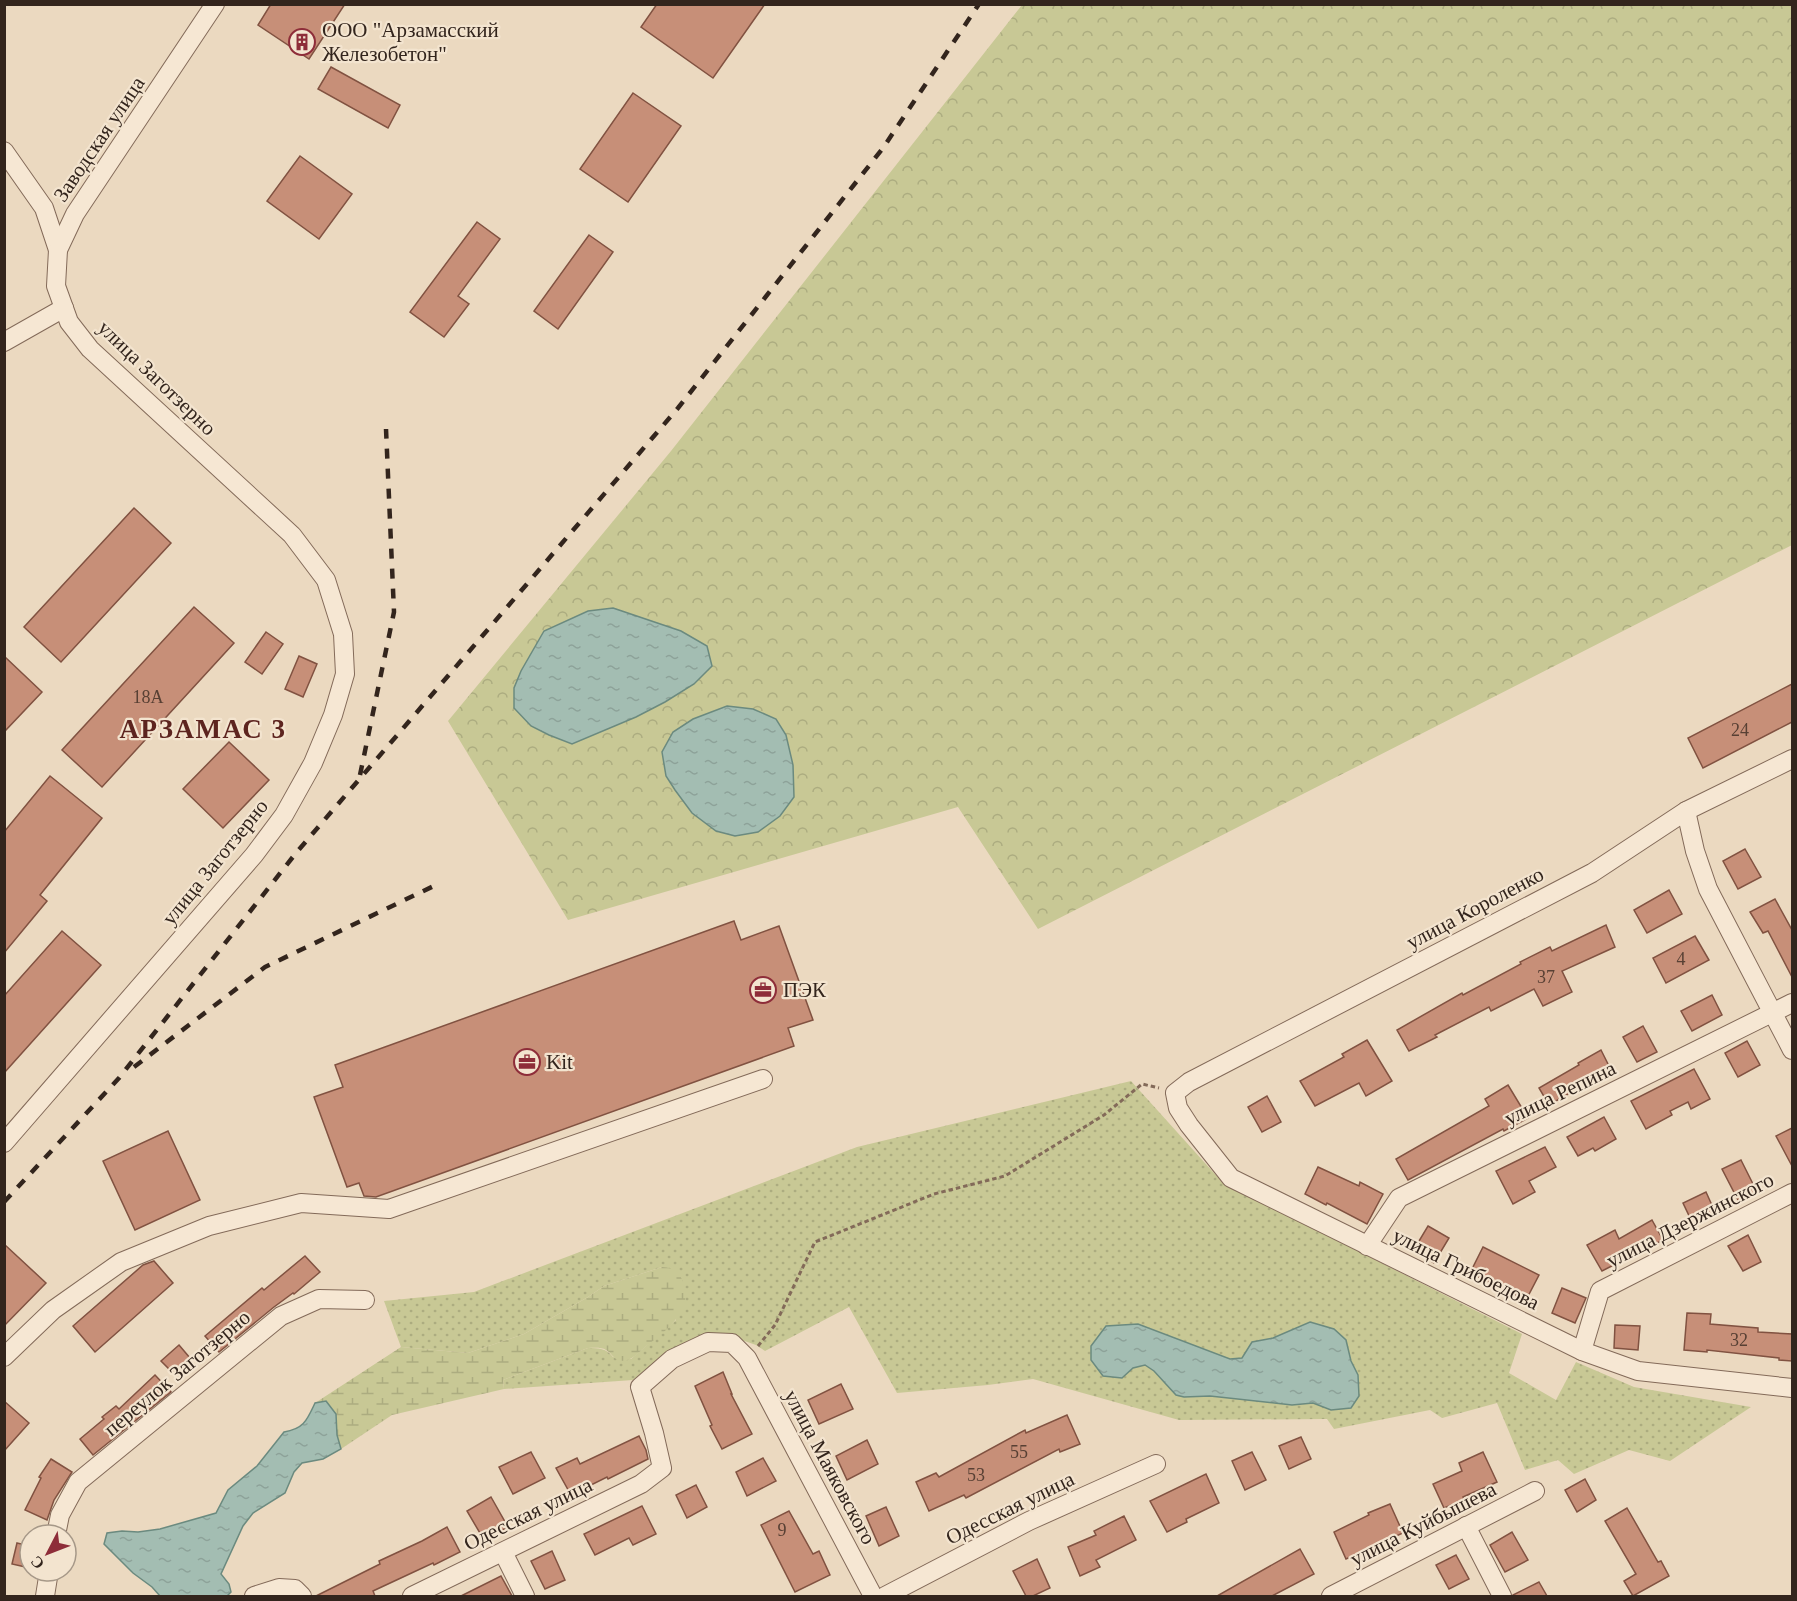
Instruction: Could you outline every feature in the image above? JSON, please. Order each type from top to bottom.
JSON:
[{"type":"street","name":"Заводская улица","points":[[64,308],[56,286],[58,250],[75,214],[215,4]]},
{"type":"street","points":[[4,151],[45,208],[58,250]]},
{"type":"street","points":[[4,342],[64,308]]},
{"type":"street","name":"улица Заготзерно","points":[[4,1143],[254,855],[284,815],[313,763],[333,715],[345,674],[343,634],[326,580],[292,535],[90,349],[69,322],[64,308]]},
{"type":"street","name":"улица Короленко","points":[[1175,1093],[1189,1083],[1592,873],[1686,810],[1792,759]]},
{"type":"street","points":[[1686,810],[1695,851],[1708,889],[1792,1050]]},
{"type":"street","name":"улица Репина","points":[[1367,1246],[1399,1198],[1792,1002]]},
{"type":"street","points":[[4,1357],[53,1310],[121,1262],[209,1226],[301,1203],[389,1209],[763,1079]]},
{"type":"street","name":"улица Грибоедова","points":[[1175,1093],[1178,1108],[1189,1125],[1231,1178],[1582,1352],[1638,1371],[1792,1388]]},
{"type":"street","name":"улица Дзержинского","points":[[1582,1352],[1600,1291],[1792,1193]]},
{"type":"street","name":"переулок Заготзерно","points":[[58,1523],[60,1515],[78,1482],[281,1316],[319,1299],[364,1300]]},
{"type":"street","name":"Одесская улица","points":[[412,1596],[640,1484],[662,1468],[640,1387],[672,1359],[708,1342],[732,1343],[747,1358]]},
{"type":"street","name":"улица Маяковского","points":[[747,1358],[873,1596]]},
{"type":"street","name":"Одесская улица","points":[[885,1596],[1029,1521],[1156,1464]]},
{"type":"street","name":"улица Куйбышева","points":[[1331,1596],[1535,1491]]},
{"type":"street","points":[[1466,1526],[1502,1596]]},
{"type":"street","points":[[503,1552],[525,1596]]},
{"type":"street","points":[[254,1596],[279,1588],[295,1589],[302,1596]]},
{"type":"path","points":[[747,1358],[775,1325],[815,1242],[934,1194],[1005,1176],[1104,1115],[1142,1084],[1175,1093]]},
{"type":"green space","points":[[1022,5],[1792,5],[1792,545],[1038,929],[958,807],[568,920],[448,721],[671,451]]},
{"type":"green space","points":[[1131,1081],[1223,1183],[1522,1334],[1509,1373],[1556,1400],[1576,1362],[1634,1387],[1751,1407],[1670,1461],[1629,1450],[1574,1474],[1558,1460],[1525,1470],[1497,1403],[1442,1418],[1430,1410],[1334,1429],[1327,1419],[1179,1420],[1033,1379],[897,1393],[849,1307],[765,1351],[756,1345],[730,1336],[703,1335],[633,1380],[504,1389],[503,1380],[588,1348],[602,1349],[613,1357],[631,1359],[676,1320],[662,1267],[604,1286],[524,1334],[468,1353],[401,1347],[384,1301],[474,1292],[857,1147]]},
{"type":"green space","points":[[662,1267],[672,1269],[680,1275],[685,1293],[681,1311],[668,1328],[636,1355],[625,1361],[616,1359],[604,1349],[588,1348],[503,1380],[504,1389],[392,1415],[341,1449],[337,1435],[336,1414],[326,1401],[315,1403],[401,1347],[468,1353],[524,1334],[604,1286]]},
{"type":"water","points":[[613,608],[681,631],[707,646],[712,666],[694,684],[665,702],[572,744],[531,726],[514,708],[514,688],[544,631],[588,611]]},
{"type":"water","points":[[727,706],[753,709],[776,719],[786,735],[793,765],[794,797],[780,816],[758,832],[735,836],[716,831],[692,813],[666,776],[662,752],[673,732],[693,719]]},
{"type":"water","points":[[1310,1322],[1334,1329],[1346,1340],[1351,1361],[1358,1375],[1359,1396],[1351,1408],[1331,1410],[1313,1403],[1292,1405],[1210,1396],[1184,1397],[1176,1395],[1154,1371],[1145,1365],[1133,1368],[1122,1378],[1103,1376],[1091,1360],[1091,1346],[1106,1326],[1138,1324],[1230,1359],[1242,1358],[1252,1342],[1273,1338]]},
{"type":"water","points":[[326,1401],[336,1414],[337,1435],[341,1449],[323,1459],[302,1463],[294,1472],[285,1493],[253,1513],[243,1526],[221,1574],[229,1584],[231,1592],[227,1596],[160,1596],[104,1544],[107,1533],[160,1529],[216,1513],[228,1490],[257,1466],[284,1432],[300,1426],[307,1419],[315,1403]]},
{"type":"building","name":"ООО \"Арзамасский Железобетон\"","points":[[271,4],[345,4],[309,59],[258,25]]},
{"type":"building","points":[[657,4],[765,4],[713,78],[641,27]]},
{"type":"building","points":[[331,67],[400,105],[388,128],[318,89]]},
{"type":"building","points":[[633,93],[681,126],[628,202],[580,169]]},
{"type":"building","points":[[300,156],[352,194],[319,239],[267,201]]},
{"type":"building","points":[[477,222],[500,239],[458,296],[469,304],[444,337],[410,312]]},
{"type":"building","points":[[589,235],[613,252],[558,329],[534,311]]},
{"type":"building","points":[[134,508],[171,543],[61,662],[24,627]]},
{"type":"building","points":[[194,607],[234,643],[102,787],[62,750]]},
{"type":"building","points":[[266,632],[283,644],[262,674],[245,662]]},
{"type":"building","points":[[4,656],[42,692],[4,732]]},
{"type":"building","points":[[299,656],[317,664],[303,697],[285,689]]},
{"type":"building","points":[[1792,684],[1792,722],[1703,768],[1688,738]]},
{"type":"building","points":[[229,742],[269,780],[223,828],[183,789]]},
{"type":"building","points":[[50,776],[102,818],[40,895],[47,901],[4,953],[4,832]]},
{"type":"building","points":[[1745,849],[1761,877],[1738,889],[1723,861]]},
{"type":"building","points":[[1669,890],[1682,914],[1647,933],[1634,910]]},
{"type":"building","points":[[1775,899],[1792,930],[1792,977],[1768,931],[1763,933],[1750,912]]},
{"type":"building","points":[[734,921],[741,940],[779,926],[813,1020],[788,1028],[794,1046],[376,1197],[364,1196],[359,1183],[347,1187],[314,1097],[343,1087],[335,1065]]},
{"type":"building","points":[[1606,925],[1615,947],[1562,971],[1572,992],[1543,1006],[1534,989],[1491,1011],[1489,1007],[1409,1051],[1397,1030],[1462,993],[1463,995],[1521,964],[1520,962],[1550,947],[1552,951]]},
{"type":"building","points":[[62,931],[101,965],[4,1073],[4,996]]},
{"type":"building","points":[[1695,936],[1709,960],[1666,983],[1653,958]]},
{"type":"building","points":[[1712,995],[1722,1015],[1692,1031],[1681,1011]]},
{"type":"building","points":[[1643,1026],[1657,1052],[1637,1062],[1623,1037]]},
{"type":"building","points":[[1367,1040],[1392,1081],[1366,1096],[1359,1083],[1315,1106],[1300,1081],[1344,1057],[1342,1054]]},
{"type":"building","points":[[1747,1041],[1760,1065],[1738,1077],[1725,1053]]},
{"type":"building","points":[[1601,1050],[1613,1074],[1591,1087],[1589,1082],[1549,1105],[1539,1088]]},
{"type":"building","points":[[1694,1069],[1710,1099],[1691,1109],[1688,1102],[1670,1111],[1672,1115],[1646,1129],[1631,1101]]},
{"type":"building","points":[[1508,1085],[1528,1118],[1408,1180],[1396,1159],[1489,1106],[1485,1099]]},
{"type":"building","points":[[1267,1096],[1281,1122],[1262,1132],[1248,1107]]},
{"type":"building","points":[[1604,1117],[1616,1139],[1595,1151],[1593,1148],[1578,1156],[1567,1137]]},
{"type":"building","points":[[1792,1128],[1792,1166],[1776,1136]]},
{"type":"building","points":[[168,1131],[200,1200],[135,1230],[103,1161]]},
{"type":"building","points":[[1545,1147],[1556,1167],[1529,1181],[1535,1192],[1513,1204],[1496,1171]]},
{"type":"building","points":[[1741,1160],[1757,1192],[1739,1202],[1722,1169]]},
{"type":"building","points":[[1318,1167],[1359,1186],[1360,1182],[1383,1194],[1367,1224],[1305,1194]]},
{"type":"building","points":[[1706,1192],[1716,1214],[1693,1224],[1683,1203]]},
{"type":"building","points":[[1652,1220],[1663,1240],[1602,1271],[1587,1245],[1615,1230],[1619,1239]]},
{"type":"building","points":[[1428,1226],[1449,1238],[1434,1263],[1413,1251]]},
{"type":"building","points":[[1748,1235],[1761,1262],[1743,1271],[1728,1246]]},
{"type":"building","points":[[4,1244],[46,1283],[4,1326]]},
{"type":"building","points":[[1483,1247],[1539,1275],[1526,1300],[1470,1273]]},
{"type":"building","points":[[305,1256],[320,1272],[219,1352],[205,1336],[262,1288],[264,1290]]},
{"type":"building","points":[[154,1261],[173,1283],[95,1352],[73,1326],[143,1265]]},
{"type":"building","points":[[1562,1288],[1586,1298],[1575,1323],[1552,1313]]},
{"type":"building","points":[[1687,1313],[1711,1314],[1710,1324],[1758,1328],[1758,1332],[1792,1334],[1792,1361],[1707,1350],[1707,1352],[1684,1350]]},
{"type":"building","points":[[1615,1325],[1640,1326],[1638,1350],[1614,1348]]},
{"type":"building","points":[[179,1345],[190,1358],[173,1373],[161,1361]]},
{"type":"building","points":[[723,1372],[731,1394],[752,1434],[722,1449],[710,1426],[712,1425],[695,1386]]},
{"type":"building","points":[[155,1375],[171,1392],[93,1455],[80,1439],[116,1406],[119,1409]]},
{"type":"building","points":[[841,1384],[853,1409],[819,1424],[808,1400]]},
{"type":"building","points":[[4,1401],[29,1423],[4,1451]]},
{"type":"building","points":[[1067,1415],[1080,1444],[1060,1452],[1059,1449],[966,1498],[964,1495],[929,1511],[916,1482],[936,1473],[939,1477],[1025,1430],[1026,1433]]},
{"type":"building","points":[[639,1436],[648,1459],[571,1495],[556,1468],[577,1458],[580,1464]]},
{"type":"building","points":[[1301,1437],[1311,1459],[1289,1469],[1279,1446]]},
{"type":"building","points":[[867,1440],[878,1464],[847,1480],[836,1456]]},
{"type":"building","points":[[531,1452],[545,1478],[513,1494],[499,1467]]},
{"type":"building","points":[[1252,1452],[1266,1480],[1245,1490],[1232,1461]]},
{"type":"building","points":[[1483,1452],[1497,1482],[1444,1508],[1433,1484],[1462,1471],[1459,1463]]},
{"type":"building","points":[[763,1458],[776,1481],[747,1496],[736,1472]]},
{"type":"building","points":[[51,1459],[72,1472],[54,1500],[47,1520],[25,1510],[41,1478],[39,1477]]},
{"type":"building","points":[[1206,1474],[1219,1503],[1186,1519],[1187,1522],[1167,1532],[1150,1501]]},
{"type":"building","points":[[1585,1479],[1596,1500],[1577,1512],[1565,1490]]},
{"type":"building","points":[[696,1485],[707,1507],[687,1518],[676,1495]]},
{"type":"building","points":[[491,1497],[508,1527],[484,1540],[467,1511]]},
{"type":"building","points":[[1390,1504],[1403,1533],[1346,1559],[1334,1532]]},
{"type":"building","points":[[642,1506],[656,1534],[633,1545],[629,1538],[595,1555],[584,1534]]},
{"type":"building","points":[[886,1507],[899,1536],[879,1546],[866,1516]]},
{"type":"building","points":[[1627,1508],[1658,1562],[1661,1561],[1669,1576],[1633,1596],[1624,1581],[1636,1574],[1605,1521]]},
{"type":"building","points":[[789,1511],[813,1554],[819,1551],[830,1575],[795,1592],[761,1525]]},
{"type":"building","points":[[1124,1516],[1136,1540],[1096,1560],[1100,1567],[1080,1576],[1068,1547],[1096,1535],[1094,1531]]},
{"type":"building","points":[[447,1527],[460,1552],[373,1591],[375,1596],[316,1596],[380,1564],[379,1561]]},
{"type":"building","points":[[1512,1532],[1528,1560],[1505,1572],[1490,1545]]},
{"type":"building","points":[[17,1543],[18,1543],[18,1565],[12,1564]]},
{"type":"building","points":[[1300,1549],[1314,1574],[1272,1596],[1217,1596]]},
{"type":"building","points":[[552,1551],[565,1580],[545,1589],[531,1561]]},
{"type":"building","points":[[1456,1555],[1469,1579],[1449,1589],[1436,1565]]},
{"type":"building","points":[[1037,1559],[1050,1588],[1033,1596],[1026,1596],[1013,1571]]},
{"type":"building","points":[[501,1576],[512,1596],[461,1596]]},
{"type":"building","points":[[1539,1582],[1547,1596],[1513,1596],[1513,1595]]},
{"type":"railway","points":[[4,1202],[119,1078],[296,853],[678,408],[883,148],[979,4]]},
{"type":"railway","points":[[360,775],[394,612],[386,429]]},
{"type":"railway","points":[[134,1067],[265,967],[440,883]]},
{"type":"place","name":"ООО \"Арзамасский Железобетон\"","points":[[302,42]]},
{"type":"place","name":"ПЭК","points":[[763,990]]},
{"type":"place","name":"Kit","points":[[527,1062]]},
{"type":"district","name":"АРЗАМАС 3","points":[[203,729]]}]
